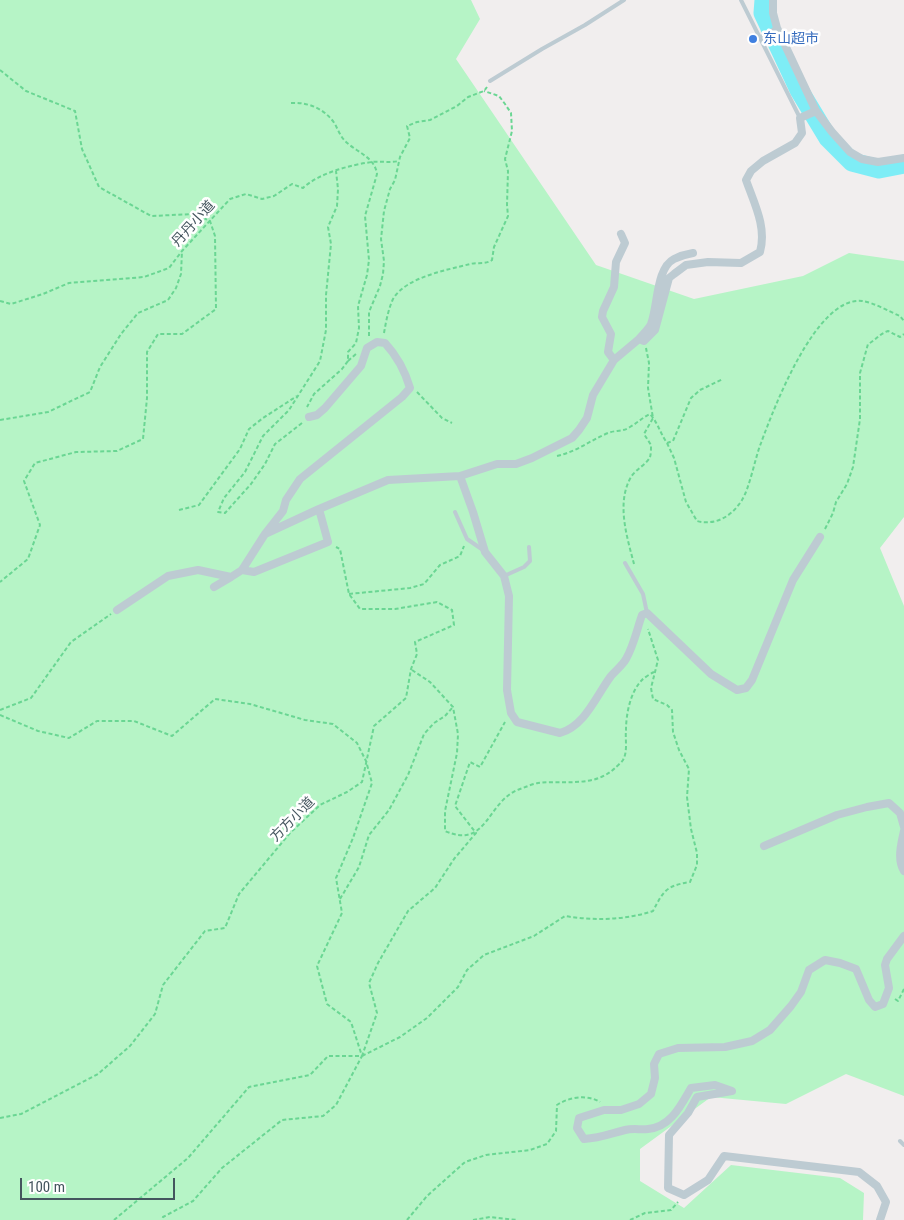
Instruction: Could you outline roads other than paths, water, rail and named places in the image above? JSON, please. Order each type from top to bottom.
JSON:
[{"type":"street","points":[[773,0],[773,13],[777,28],[816,111],[850,152],[862,159],[878,162],[904,158]]},
{"type":"street","points":[[266,534],[388,480],[460,476],[497,464],[516,464],[572,438],[580,430],[587,418],[593,395],[614,360],[655,330],[669,278],[686,265],[708,262],[740,263],[760,252],[762,237],[760,218],[746,180],[752,171],[763,161],[795,143],[802,133],[800,118],[816,111]]},
{"type":"street","points":[[614,360],[608,352],[612,334],[602,317],[607,300],[614,287],[616,262],[625,243],[621,234]]},
{"type":"street","points":[[642,340],[650,326],[655,311],[662,274],[668,264],[674,259],[693,252]]},
{"type":"street","points":[[214,587],[242,570],[283,511],[286,500],[300,479],[402,397],[410,388],[399,361],[385,343],[377,342],[367,348],[361,366],[325,408],[317,415],[309,417]]},
{"type":"street","points":[[460,476],[485,552],[504,576],[508,596],[507,690],[511,713],[517,722],[560,733],[572,727],[584,716],[612,675],[627,658],[645,614],[711,674],[737,690],[746,688],[752,680],[793,580],[820,537]]},
{"type":"street","points":[[242,570],[254,572],[328,542],[319,509]]},
{"type":"street","points":[[117,610],[168,576],[198,570],[231,577]]},
{"type":"street","points":[[764,846],[837,815],[888,803],[900,813],[904,827]]},
{"type":"street","points":[[904,832],[901,845],[901,866],[904,871]]},
{"type":"street","points":[[880,1220],[886,1202],[877,1186],[859,1172],[724,1156],[708,1180],[684,1195],[668,1188],[669,1135],[688,1113],[697,1097],[732,1091],[715,1084],[691,1088],[678,1111],[668,1122],[651,1129],[627,1130],[601,1138],[584,1139],[577,1128],[579,1118],[604,1110],[622,1110],[639,1104],[651,1094],[655,1078],[654,1064],[659,1054],[678,1048],[726,1047],[752,1041],[770,1030],[801,992],[809,970],[825,960],[856,969],[869,1000],[875,1007],[883,1004],[889,988],[885,966],[887,959],[904,936]]},
{"type":"lane","points":[[490,81],[624,0]]},
{"type":"lane","points":[[740,0],[800,118]]},
{"type":"lane","points":[[759,38],[777,28]]},
{"type":"lane","points":[[455,512],[467,540],[485,552]]},
{"type":"lane","points":[[504,576],[524,567],[530,561],[529,547]]},
{"type":"lane","points":[[625,563],[643,594],[645,614]]},
{"type":"lane","points":[[900,1141],[904,1145]]},
{"type":"waterway","points":[[764,0],[763,13],[799,90],[828,138],[852,162],[879,169],[904,164]]},
{"type":"place","name":"东山超市","points":[[753,39]]}]
